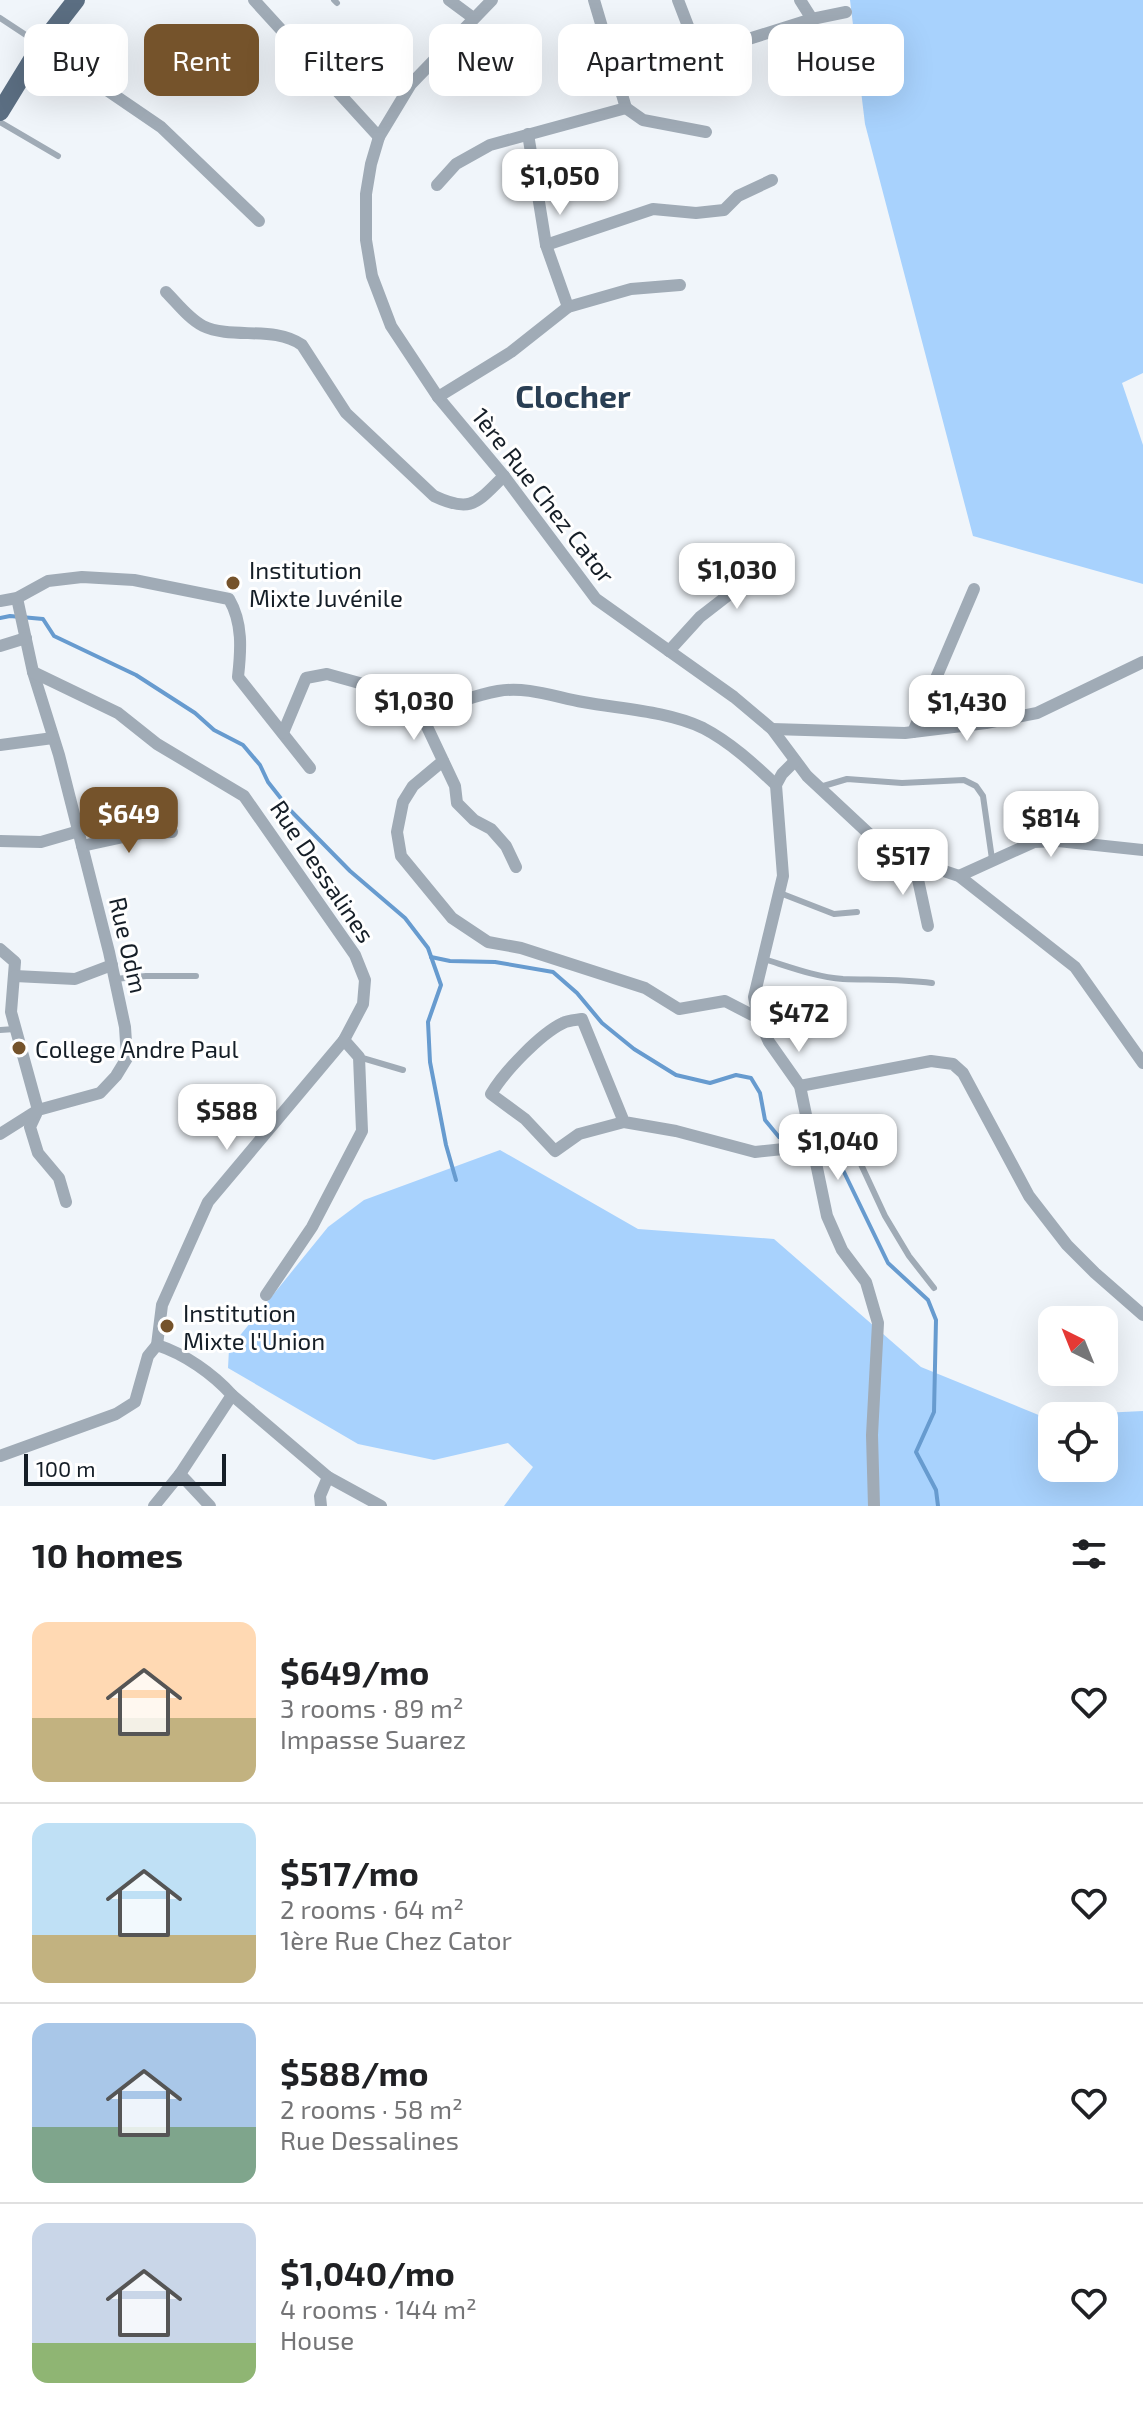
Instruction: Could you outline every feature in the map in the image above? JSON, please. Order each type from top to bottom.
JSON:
[{"type":"main road","points":[[57,24],[76,0]]},
{"type":"main road","points":[[0,112],[24,73]]},
{"type":"street","points":[[254,0],[379,137]]},
{"type":"street","points":[[449,0],[472,17]]},
{"type":"street","name":"1ère Rue Chez Cator","points":[[492,0],[472,17],[411,84],[379,137],[366,194],[366,240],[372,276],[391,326],[438,397],[504,476],[596,599],[734,697],[772,729],[795,761],[881,845],[914,861],[959,876],[1075,967],[1143,1063]]},
{"type":"street","points":[[594,0],[626,108],[643,120],[706,132]]},
{"type":"street","points":[[678,0],[693,39],[707,52],[844,6]]},
{"type":"street","points":[[800,0],[812,19]]},
{"type":"street","points":[[116,96],[161,127],[259,221]]},
{"type":"street","points":[[437,185],[456,164],[490,145],[626,108]]},
{"type":"street","points":[[528,134],[546,245],[568,307]]},
{"type":"street","points":[[546,245],[653,209],[696,213],[724,210],[738,196],[772,180]]},
{"type":"street","points":[[438,397],[511,352],[568,307],[631,289],[680,285]]},
{"type":"street","points":[[166,292],[201,326],[276,335],[294,339],[302,345],[346,413],[434,496],[448,503],[474,504],[504,476]]},
{"type":"street","points":[[669,651],[700,617],[785,551]]},
{"type":"street","points":[[0,601],[17,598],[48,581],[82,577],[134,580],[229,599],[236,610],[241,643],[238,677],[310,768]]},
{"type":"street","points":[[913,732],[974,589]]},
{"type":"street","name":"Rue Odm","points":[[0,1134],[38,1110],[100,1093],[127,1058],[125,1027],[112,965],[79,831],[33,672],[17,598]]},
{"type":"street","points":[[0,646],[26,638]]},
{"type":"street","points":[[772,729],[913,732],[1037,713],[1143,662]]},
{"type":"street","name":"Rue Dessalines","points":[[0,1456],[116,1414],[135,1402],[148,1356],[157,1345],[162,1305],[208,1202],[344,1040],[363,1004],[365,980],[355,955],[244,796],[157,744],[118,713],[33,672]]},
{"type":"street","points":[[283,733],[306,678],[327,674],[401,698],[422,716],[455,786],[457,803],[474,820],[491,829],[506,846],[516,867]]},
{"type":"street","points":[[422,716],[459,701],[500,690],[538,691],[671,717],[703,728],[751,761],[776,785]]},
{"type":"street","points":[[0,745],[53,738]]},
{"type":"street","points":[[443,761],[413,786],[403,802],[397,832],[401,856],[452,918],[488,942],[521,948],[645,988],[679,1009],[725,1001],[758,1018]]},
{"type":"street","points":[[795,761],[776,785],[783,876],[754,997],[758,1018],[769,1042],[800,1086],[827,1216],[842,1250],[866,1282],[878,1323],[872,1435],[874,1506]]},
{"type":"street","points":[[0,841],[41,842],[79,831]]},
{"type":"street","points":[[82,846],[142,833],[172,832]]},
{"type":"street","points":[[959,876],[1034,842],[1058,841],[1143,850]]},
{"type":"street","points":[[914,861],[928,926]]},
{"type":"street","points":[[0,949],[15,962],[11,1012],[38,1110],[30,1127],[38,1153],[59,1178],[66,1202]]},
{"type":"street","points":[[15,976],[75,979],[112,965]]},
{"type":"street","points":[[624,1122],[582,1019],[565,1021],[544,1037],[500,1079],[491,1094],[525,1119],[555,1151],[579,1134],[624,1122],[676,1131],[755,1152],[812,1146]]},
{"type":"street","points":[[266,1295],[312,1227],[362,1131],[359,1057],[344,1040]]},
{"type":"street","points":[[800,1086],[931,1061],[953,1064],[963,1073],[1029,1196],[1045,1218],[1095,1273],[1143,1315]]},
{"type":"street","points":[[157,1345],[216,1377],[232,1395],[328,1477],[381,1506]]},
{"type":"street","points":[[154,1506],[180,1474],[232,1395]]},
{"type":"street","points":[[180,1474],[210,1506]]},
{"type":"street","points":[[321,1506],[320,1496],[328,1477]]},
{"type":"lane","points":[[0,18],[24,34]]},
{"type":"lane","points":[[0,122],[58,156]]},
{"type":"lane","points":[[820,787],[847,779],[902,783],[964,780],[976,786],[983,796],[992,859]]},
{"type":"lane","points":[[780,893],[834,914],[857,912]]},
{"type":"lane","points":[[764,959],[831,977],[906,979],[932,983]]},
{"type":"lane","points":[[115,979],[196,976]]},
{"type":"lane","points":[[0,1030],[15,1029]]},
{"type":"lane","points":[[359,1057],[403,1070]]},
{"type":"lane","points":[[812,1146],[816,1140],[859,1160],[885,1216],[909,1256],[934,1288]]},
{"type":"shaded area","points":[[850,0],[1143,0],[1143,373],[1122,383],[1143,445],[1143,584],[973,536],[865,124],[862,96],[904,96],[904,24],[853,24]]},
{"type":"shaded area","points":[[500,1150],[638,1229],[774,1239],[921,1367],[1038,1415],[1038,1482],[1118,1482],[1118,1412],[1143,1411],[1143,1506],[504,1506],[533,1467],[508,1443],[434,1460],[358,1444],[228,1368],[229,1349],[328,1227],[364,1200]]},
{"type":"waterway","points":[[0,618],[43,619],[54,636],[136,675],[195,713],[214,730],[243,745],[290,810],[350,871],[405,918],[428,948],[441,985],[428,1022],[430,1062],[456,1180]]},
{"type":"waterway","points":[[431,957],[450,961],[495,962],[553,972],[577,993],[602,1023],[634,1049],[676,1075],[710,1083],[736,1075],[751,1078],[760,1093],[765,1120],[779,1137]]},
{"type":"waterway","points":[[825,1151],[843,1170],[888,1263],[928,1300],[936,1320],[934,1412],[916,1452],[936,1490],[938,1506]]},
{"type":"place","name":"Institution Mixte Juvénile","points":[[233,583]]},
{"type":"place","name":"College Andre Paul","points":[[19,1048]]},
{"type":"place","name":"Institution Mixte l'Union","points":[[167,1326]]},
{"type":"district","name":"Clocher","points":[[573,395]]}]
